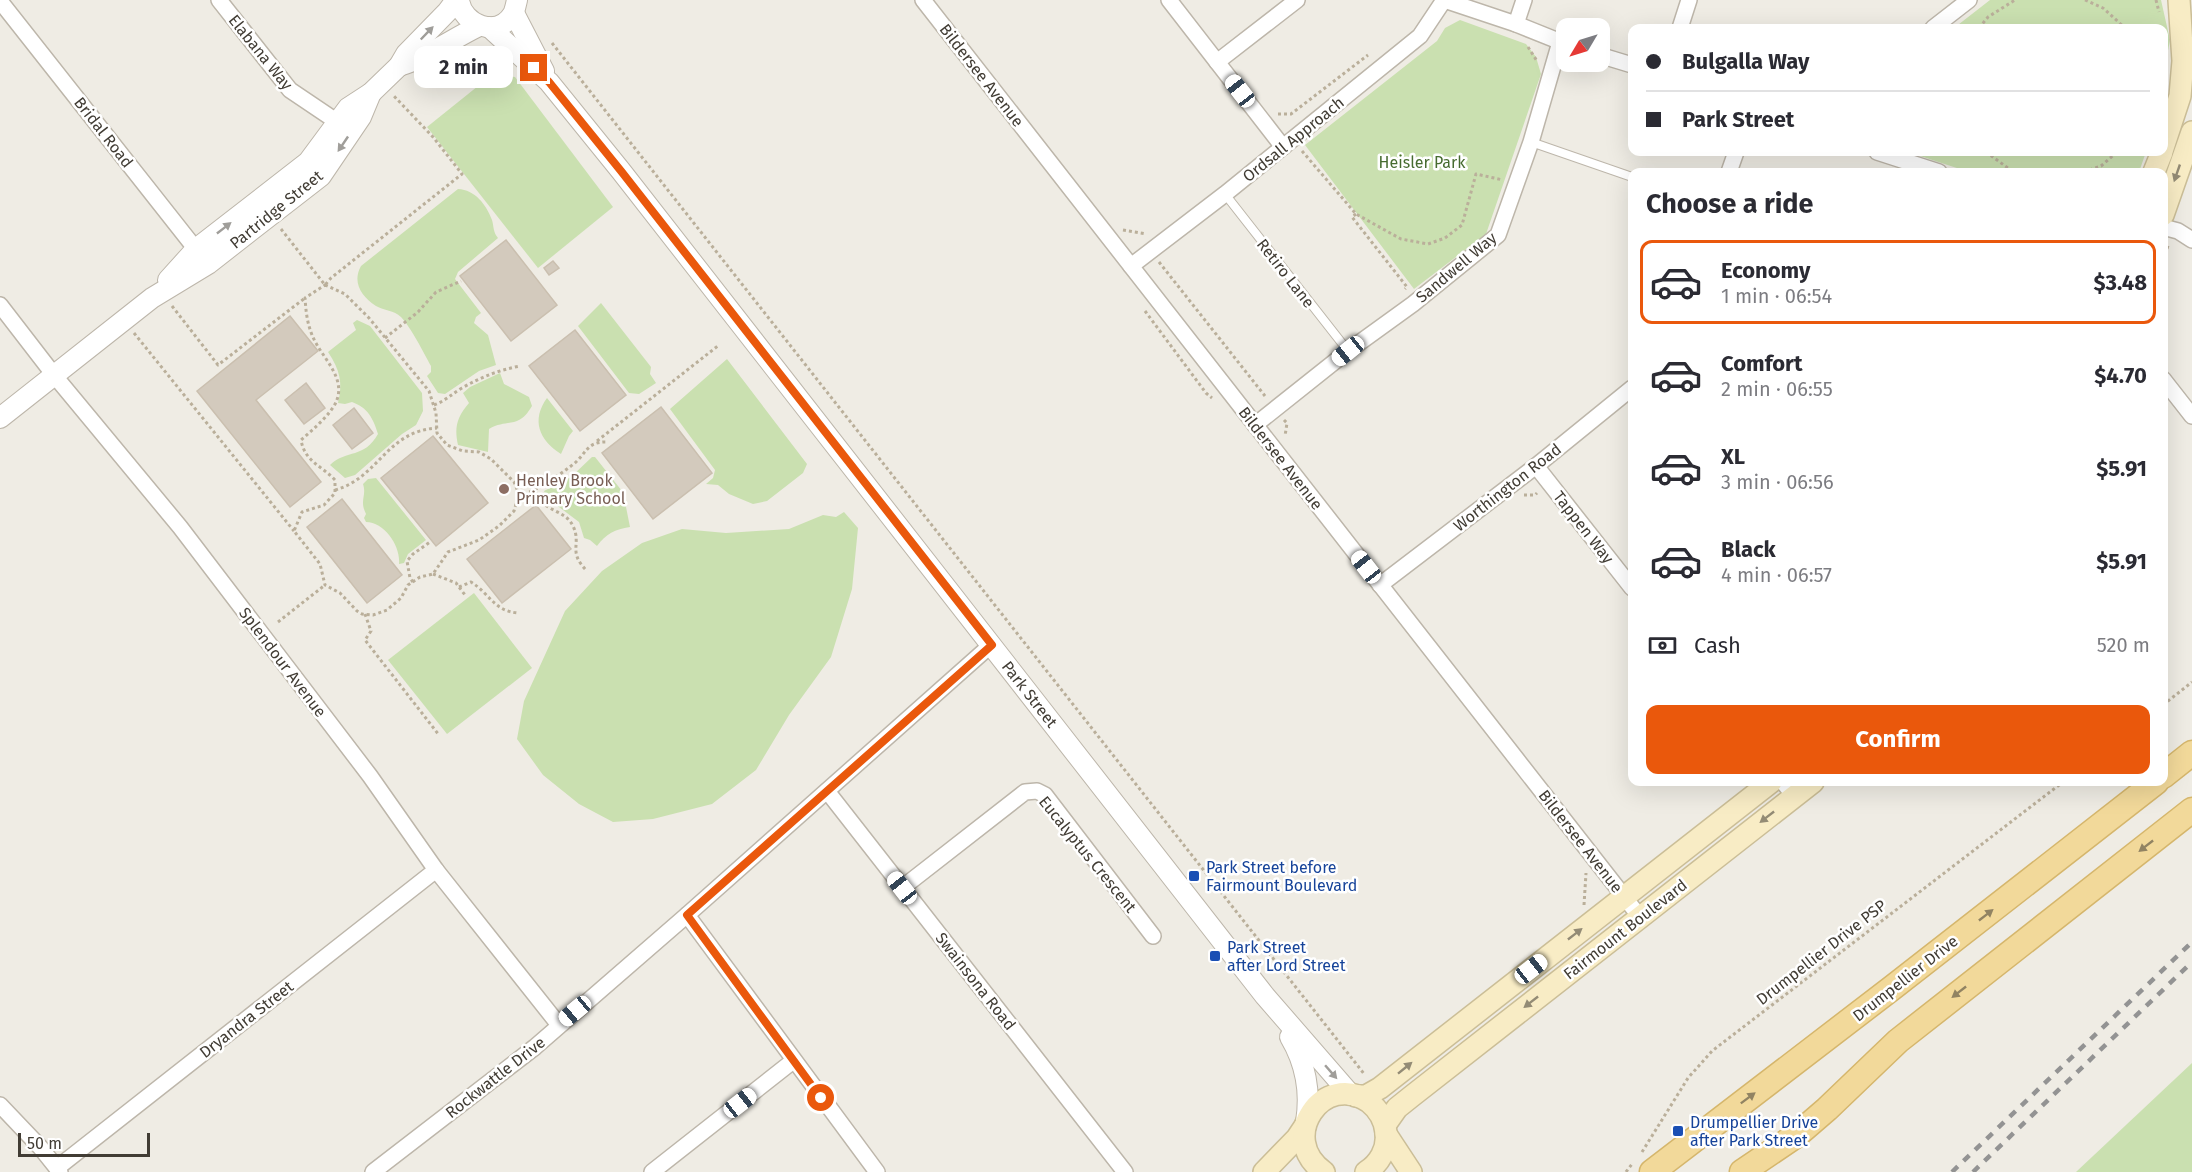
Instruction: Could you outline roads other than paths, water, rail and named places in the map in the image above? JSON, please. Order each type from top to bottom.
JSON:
[{"type":"main road","points":[[2168,142],[2182,123],[2186,97],[2179,0]]},
{"type":"main road","points":[[2168,201],[2192,132]]},
{"type":"main road","points":[[2168,772],[2192,753]]},
{"type":"main road","name":"Fairmount Boulevard","points":[[1264,1172],[1297,1138],[1313,1110],[1324,1100],[1337,1095],[1366,1096],[1380,1088],[1766,786]]},
{"type":"main road","name":"Drumpellier Drive","points":[[1641,1164],[1892,988],[2151,786]]},
{"type":"main road","name":"Fairmount Boulevard","points":[[1386,1130],[1393,1113],[1407,1100],[1640,917],[1789,789]]},
{"type":"main road","points":[[1742,1172],[1798,1134],[1898,1041],[2192,810]]},
{"type":"main road","points":[[1353,1096],[1365,1100],[1376,1108],[1411,1172]]},
{"type":"main road","points":[[1305,1124],[1303,1136],[1306,1150],[1313,1162],[1324,1172]]},
{"type":"main road","points":[[1366,1172],[1381,1157],[1385,1148],[1386,1130]]},
{"type":"street","name":"Elabana Way","points":[[219,0],[290,90],[336,121]]},
{"type":"street","name":"Partridge Street","points":[[0,418],[54,375],[161,301],[202,256],[308,162],[336,121],[348,108],[371,93],[399,66],[406,54],[457,0]]},
{"type":"street","name":"Park Street","points":[[457,0],[464,15],[484,26],[549,82],[1265,996],[1353,1096]]},
{"type":"street","name":"Bildersee Avenue","points":[[923,0],[1640,917]]},
{"type":"street","points":[[1169,0],[1283,147]]},
{"type":"street","points":[[1217,62],[1297,0]]},
{"type":"street","name":"Ordsall Approach","points":[[1131,266],[1225,194],[1420,36],[1444,0]]},
{"type":"street","points":[[1444,0],[1556,40]]},
{"type":"street","points":[[1516,24],[1524,0]]},
{"type":"street","points":[[1681,24],[1689,0]]},
{"type":"street","points":[[1938,24],[1969,0]]},
{"type":"street","name":"Bridal Road","points":[[0,1],[202,256]]},
{"type":"street","name":"Partridge Street","points":[[399,66],[420,60],[456,36],[484,26],[499,26],[515,7]]},
{"type":"street","name":"Park Street","points":[[515,7],[549,82]]},
{"type":"street","points":[[1610,58],[1628,64]]},
{"type":"street","name":"Sandwell Way","points":[[1255,425],[1348,351],[1413,304],[1498,235],[1556,65]]},
{"type":"street","name":"Partridge Street","points":[[202,256],[321,177],[361,117],[371,93]]},
{"type":"street","points":[[1889,156],[1927,168]]},
{"type":"street","points":[[2168,229],[2185,234],[2192,240]]},
{"type":"street","name":"Splendour Avenue","points":[[0,305],[54,375],[180,527],[370,776],[436,870],[559,1025]]},
{"type":"street","points":[[2168,385],[2192,416]]},
{"type":"street","name":"Worthington Road","points":[[1380,585],[1536,466],[1628,391]]},
{"type":"street","name":"Tappen Way","points":[[1536,466],[1628,583]]},
{"type":"street","name":"Rockwattle Drive","points":[[373,1172],[526,1054],[992,645]]},
{"type":"street","name":"Swainsona Road","points":[[827,791],[1125,1172]]},
{"type":"street","name":"Eucalyptus Crescent","points":[[902,888],[1026,792],[1037,791],[1045,795],[1153,936]]},
{"type":"street","name":"Dryandra Street","points":[[58,1170],[436,870]]},
{"type":"street","points":[[687,915],[877,1172]]},
{"type":"street","name":"Park Street","points":[[1265,996],[1296,1047],[1304,1065],[1309,1095],[1305,1124]]},
{"type":"street","points":[[651,1172],[794,1061]]},
{"type":"street","points":[[0,1105],[40,1147],[58,1170]]},
{"type":"lane","points":[[1531,142],[1628,176]]},
{"type":"lane","name":"Retiro Lane","points":[[1225,194],[1348,351]]},
{"type":"railway","points":[[1952,1172],[2192,942]]},
{"type":"railway","points":[[1973,1172],[2192,962]]},
{"type":"place","name":"Henley Brook Primary School","points":[[504,489]]},
{"type":"place","name":"Park Street before Fairmount Boulevard","points":[[1194,876]]},
{"type":"place","name":"Park Street after Lord Street","points":[[1215,956]]},
{"type":"place","name":"Drumpellier Drive after Park Street","points":[[1678,1131]]},
{"type":"park label","name":"Heisler Park","points":[[1422,162]]}]
